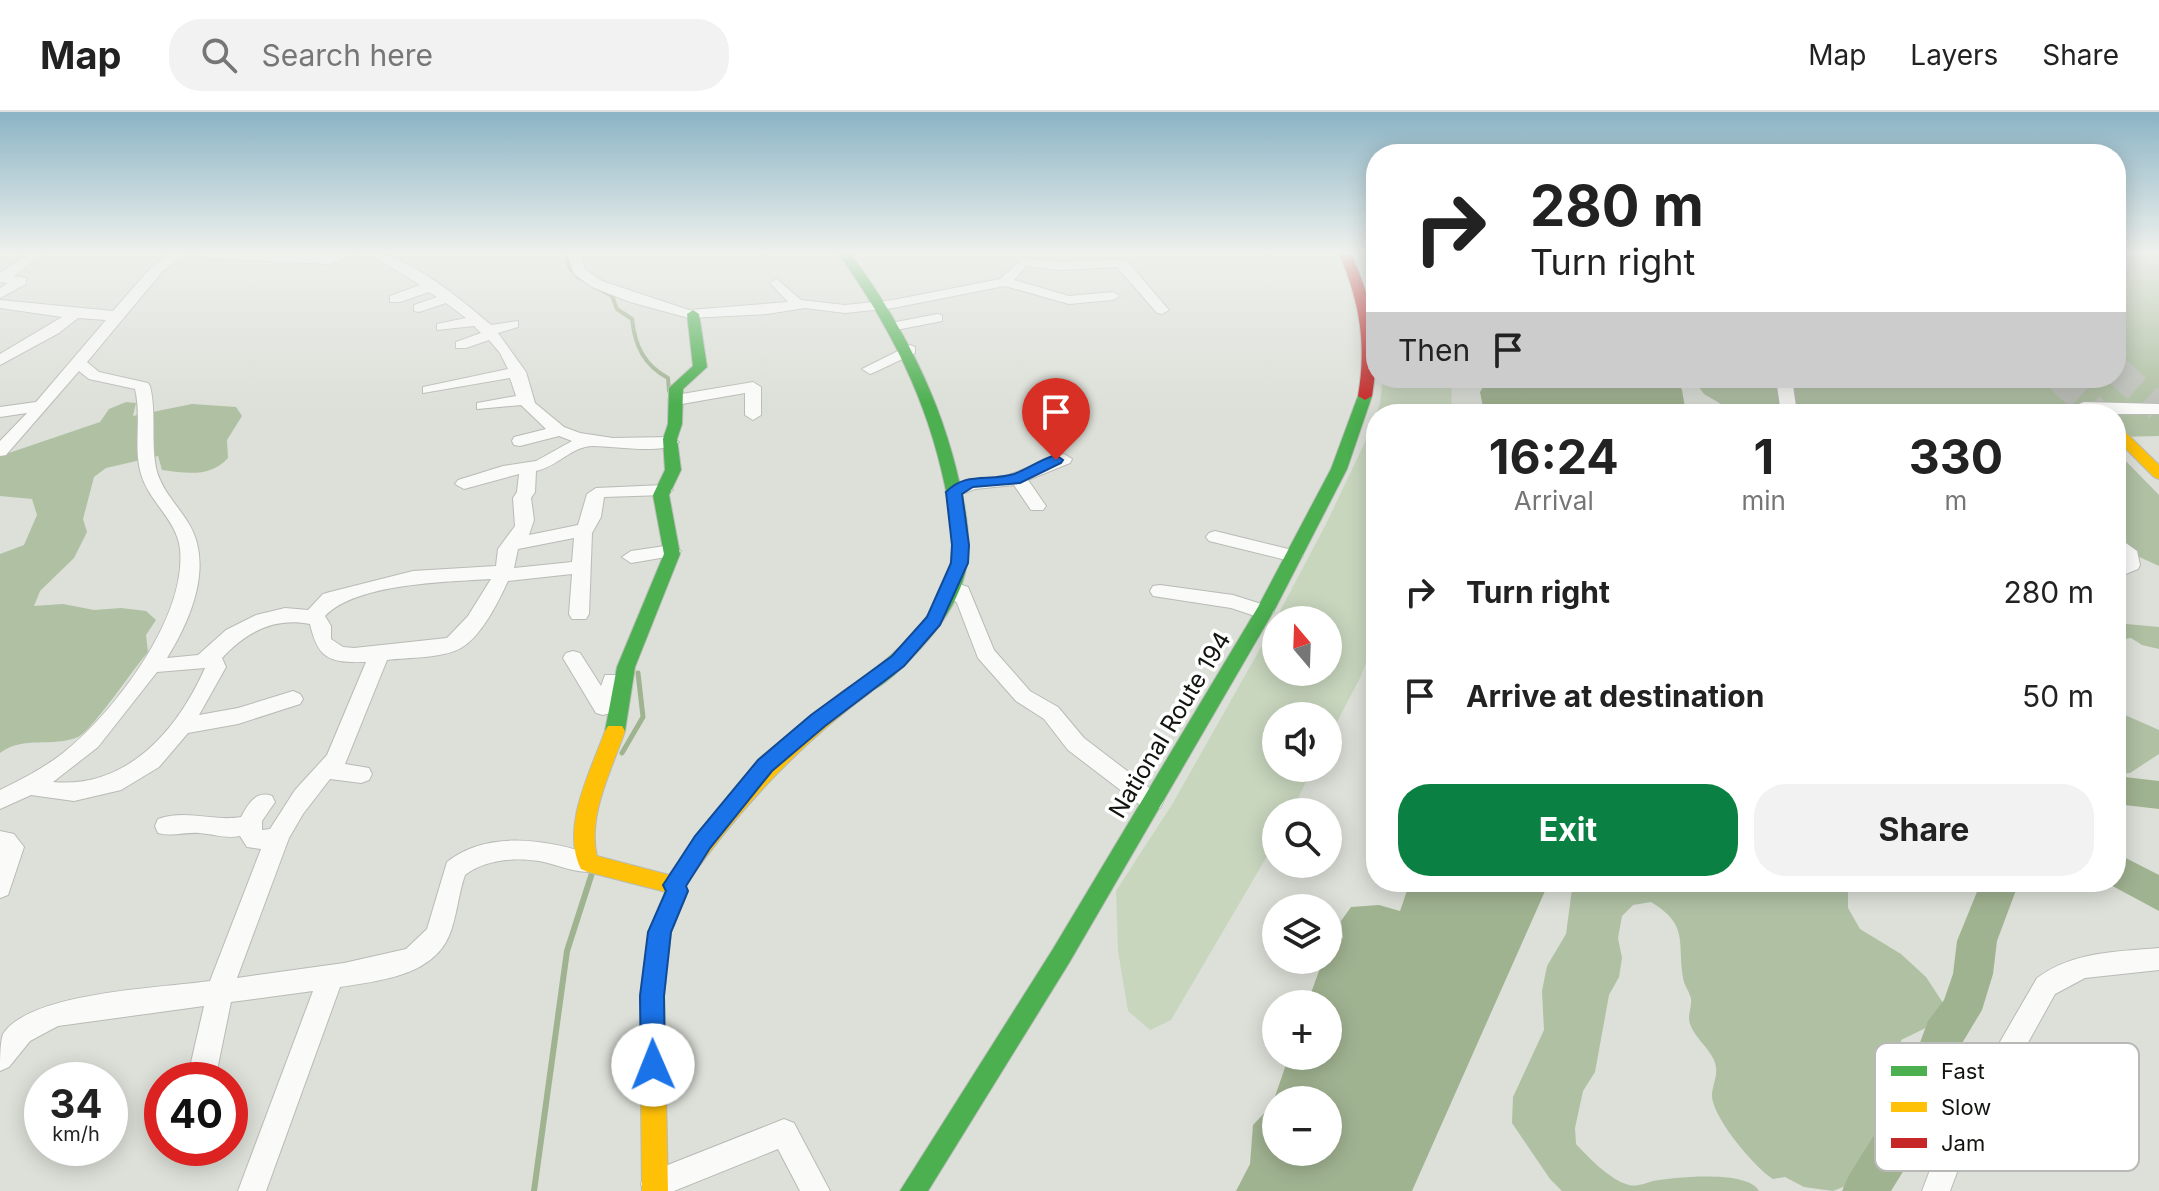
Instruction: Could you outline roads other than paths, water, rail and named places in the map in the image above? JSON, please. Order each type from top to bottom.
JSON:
[{"type":"main road","points":[[674,885],[734,800],[765,766],[818,720],[911,650],[934,620],[951,587],[961,545],[942,429],[910,350],[884,306]]},
{"type":"main road","points":[[655,1188],[652,996],[660,932],[677,891],[674,885],[588,863],[584,853],[585,827],[620,715],[626,667],[644,620],[665,579],[672,551],[661,495],[673,470],[671,442],[676,388],[700,367],[693,314]]},
{"type":"main road","name":"National Route 194","points":[[1267,606],[1355,436],[1368,388]]},
{"type":"main road","points":[[2126,441],[2159,474]]},
{"type":"main road","name":"National Route 194","points":[[913,1191],[1152,802],[1262,615]]},
{"type":"street","points":[[3,304],[117,316]]},
{"type":"street","points":[[0,451],[127,304]]},
{"type":"street","points":[[419,308],[430,304]]},
{"type":"street","points":[[456,304],[503,346],[518,372],[526,399],[556,432]]},
{"type":"street","points":[[656,304],[693,314],[798,305],[845,309],[892,304]]},
{"type":"street","points":[[1157,304],[1162,310]]},
{"type":"street","points":[[0,360],[54,330],[74,314]]},
{"type":"street","points":[[896,326],[937,318]]},
{"type":"street","points":[[442,327],[485,329],[513,324]]},
{"type":"street","points":[[461,345],[485,329]]},
{"type":"street","points":[[870,369],[910,350]]},
{"type":"street","points":[[0,800],[81,751],[149,665],[178,620],[189,559],[188,545],[151,478],[144,436],[142,386],[94,376],[78,362]]},
{"type":"street","points":[[429,390],[518,372]]},
{"type":"street","points":[[676,400],[753,387],[753,415]]},
{"type":"street","points":[[483,406],[526,399]]},
{"type":"street","points":[[0,412],[42,406]]},
{"type":"street","points":[[2126,408],[2159,409]]},
{"type":"street","points":[[520,441],[556,432],[589,441],[671,442]]},
{"type":"street","points":[[464,484],[493,471],[541,465],[566,449],[589,441]]},
{"type":"street","points":[[954,492],[970,482],[999,482],[1018,478],[1064,459]]},
{"type":"street","points":[[149,665],[200,662],[212,657],[233,635],[249,626],[281,616],[312,617],[321,626],[319,637],[328,649],[341,653],[378,657],[444,646],[465,636],[502,574],[507,549],[526,524],[522,498],[526,492],[528,469]]},
{"type":"street","points":[[1018,478],[1037,506]]},
{"type":"street","points":[[579,614],[582,587],[578,581],[584,530],[592,517],[596,494],[605,485],[642,492],[664,490]]},
{"type":"street","points":[[513,544],[584,530]]},
{"type":"street","points":[[1215,537],[1294,556]]},
{"type":"street","points":[[631,557],[672,551]]},
{"type":"street","points":[[2126,551],[2130,555],[2131,565],[2126,567]]},
{"type":"street","points":[[312,617],[330,599],[413,577],[582,567]]},
{"type":"street","points":[[951,587],[961,592],[967,603],[985,653],[1023,696],[1051,713],[1076,744],[1152,802]]},
{"type":"street","points":[[1160,591],[1233,602],[1262,611]]},
{"type":"street","points":[[29,785],[45,792],[79,791],[120,783],[152,762],[180,726],[216,667],[212,657]]},
{"type":"street","points":[[205,1062],[219,993],[282,826],[324,770],[336,760],[378,657]]},
{"type":"street","points":[[573,658],[603,707],[607,706],[613,679],[626,667]]},
{"type":"street","points":[[180,726],[238,716],[293,699]]},
{"type":"street","points":[[324,770],[361,774]]},
{"type":"street","points":[[166,826],[198,823],[228,829],[249,825],[264,802]]},
{"type":"street","points":[[249,825],[255,840],[277,838]]},
{"type":"street","points":[[0,841],[6,841],[12,847],[0,888]]},
{"type":"street","points":[[0,1058],[21,1032],[55,1014],[331,977],[413,959],[438,933],[455,869],[474,856],[515,850],[539,851],[588,863]]},
{"type":"street","points":[[2014,1043],[2046,986],[2060,974],[2085,965],[2159,959]]},
{"type":"street","points":[[252,1191],[331,977]]},
{"type":"street","points":[[655,1188],[784,1133],[816,1191]]},
{"type":"street","points":[[1936,1191],[1944,1171]]},
{"type":"waterway","points":[[615,304],[632,319],[642,354],[668,378],[669,391]]},
{"type":"waterway","points":[[622,753],[643,717],[638,673]]},
{"type":"waterway","points":[[2126,791],[2159,795]]},
{"type":"waterway","points":[[534,1191],[567,951],[593,870]]},
{"type":"waterway","points":[[2126,875],[2159,894]]},
{"type":"waterway","points":[[1940,1043],[1961,1010],[1973,974],[1977,941],[1996,892]]},
{"type":"waterway","points":[[1865,1191],[1878,1171]]},
{"type":"tunnel","points":[[2126,379],[2159,408]]},
{"type":"tunnel","points":[[2070,388],[2087,404]]}]
